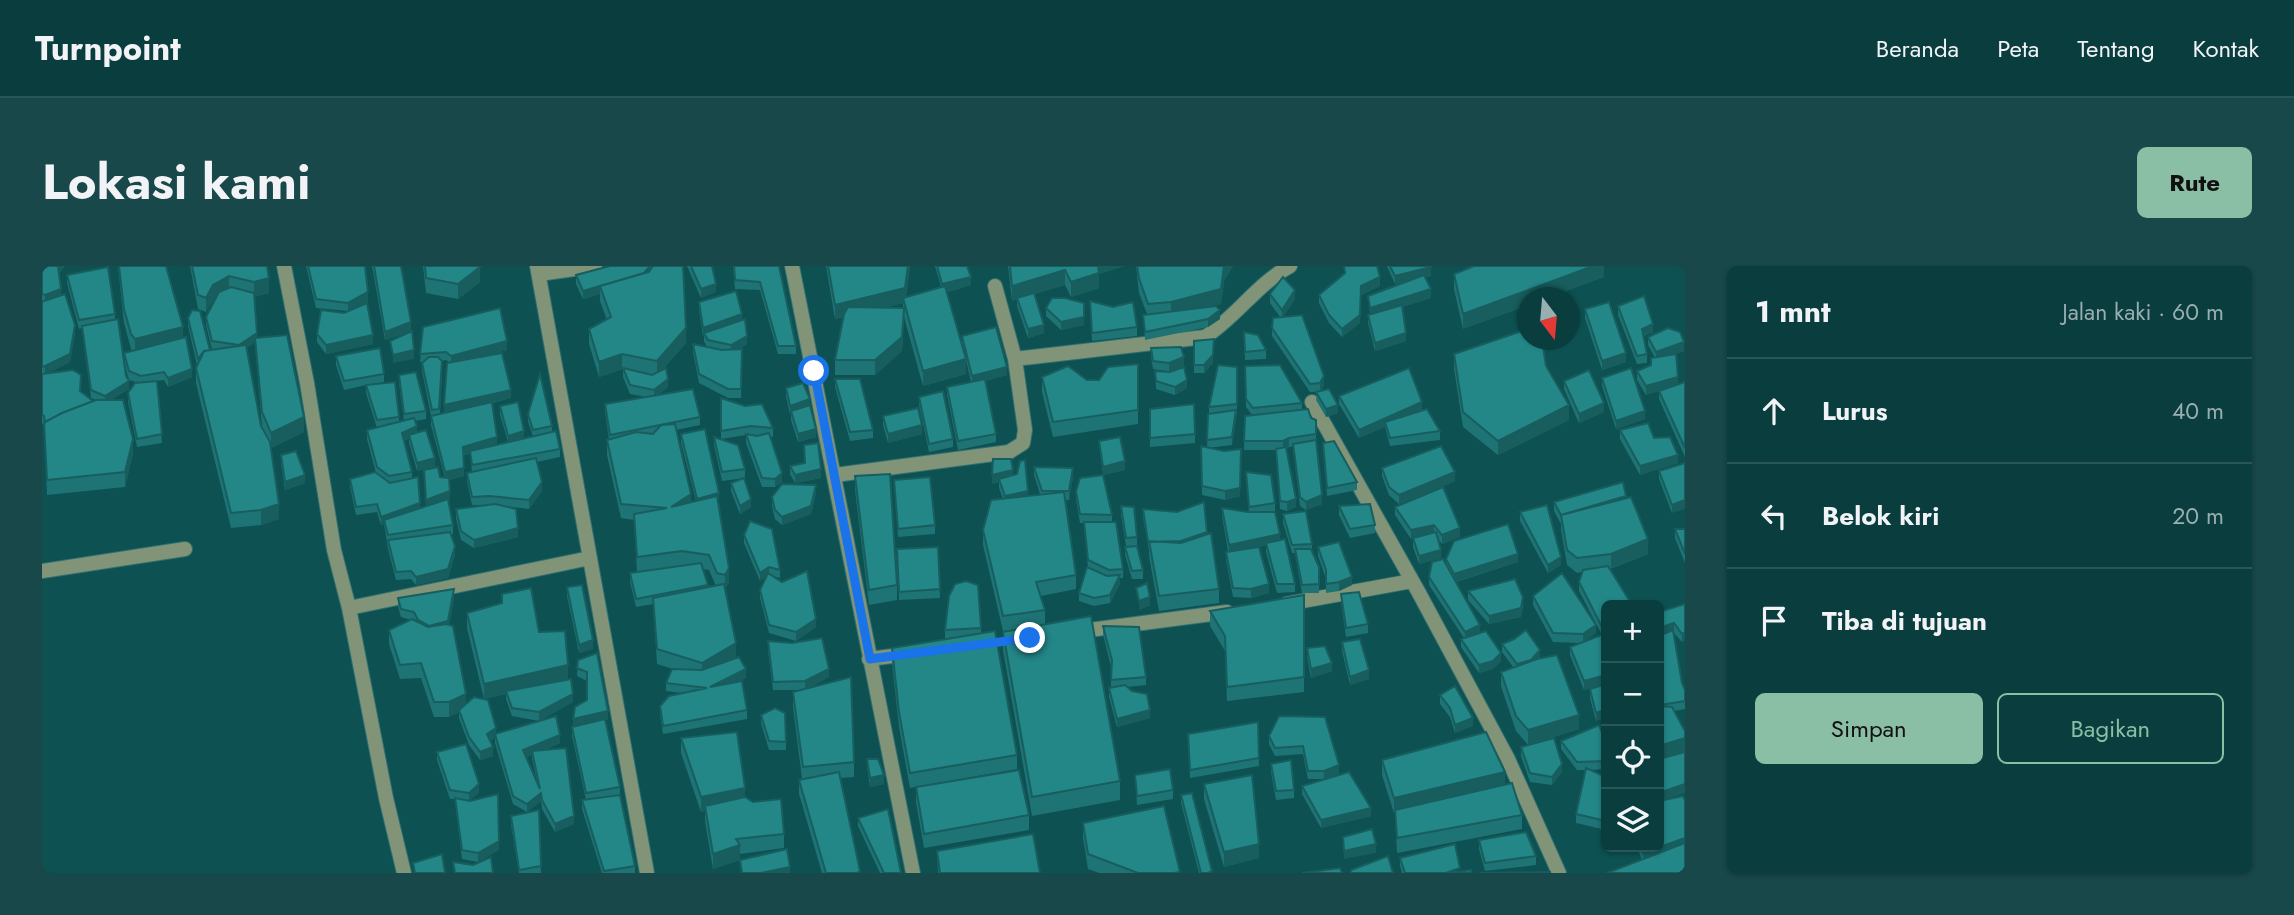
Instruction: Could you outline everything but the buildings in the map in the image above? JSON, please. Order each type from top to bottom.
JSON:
[{"type":"street","points":[[284,266],[307,383],[334,550],[349,608],[386,798],[404,873]]},
{"type":"street","points":[[596,266],[538,270],[647,873]]},
{"type":"street","points":[[792,266],[913,873]]},
{"type":"street","points":[[1015,359],[1205,337],[1284,269]]},
{"type":"street","points":[[835,475],[1009,453],[1023,443],[1025,430],[1015,359],[995,286]]},
{"type":"street","points":[[1312,402],[1508,759],[1559,873]]},
{"type":"street","points":[[42,571],[185,549]]},
{"type":"street","points":[[349,608],[590,558]]},
{"type":"street","points":[[1270,606],[1412,581]]},
{"type":"street","points":[[1063,634],[1242,610]]},
{"type":"street","points":[[870,659],[925,652]]},
{"type":"route","points":[[814,371],[870,659],[1030,638]]}]
